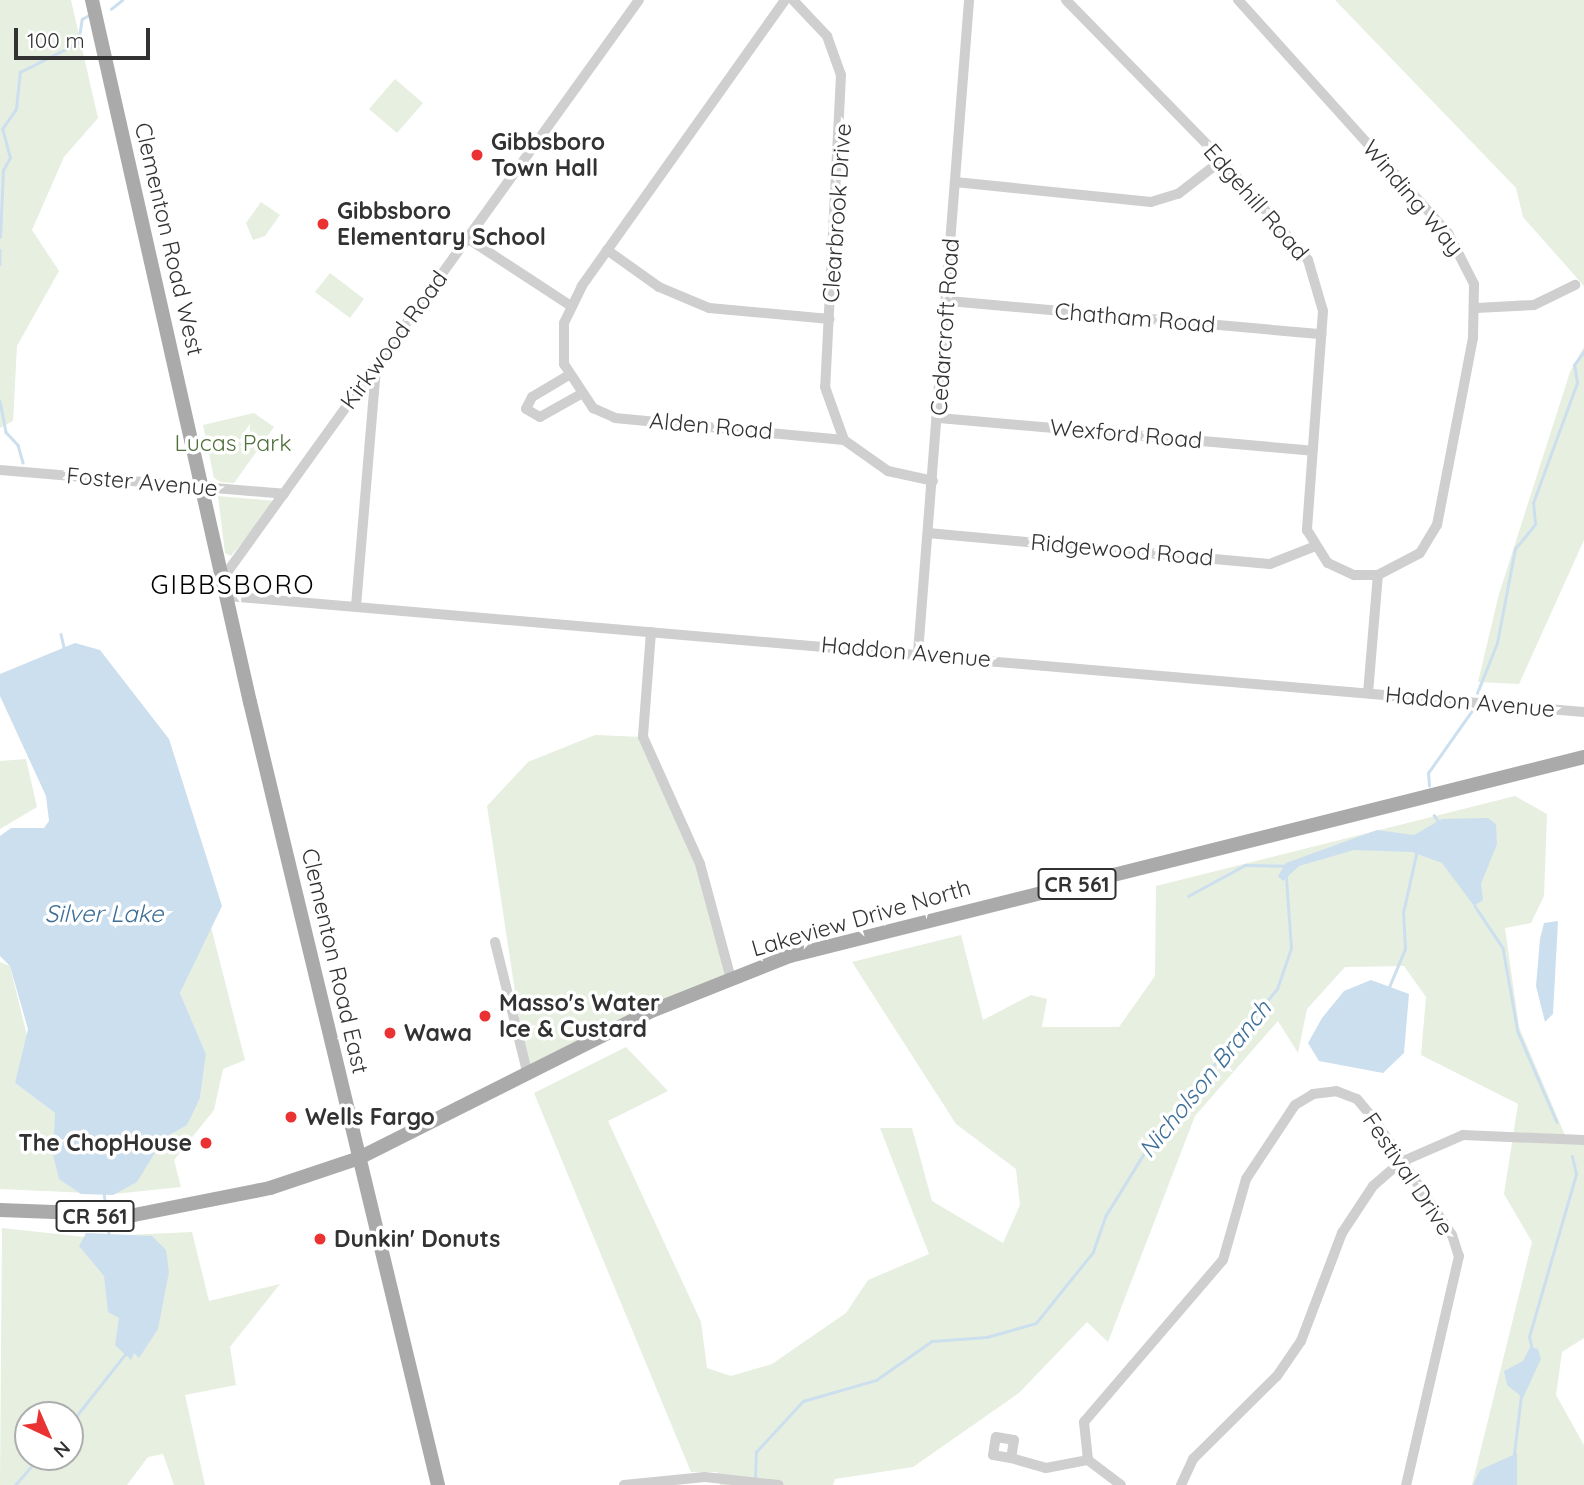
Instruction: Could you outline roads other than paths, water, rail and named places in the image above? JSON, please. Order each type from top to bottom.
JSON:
[{"type":"main road","name":"Clementon Road West","points":[[92,0],[203,487]]},
{"type":"main road","name":"Clementon Road East","points":[[203,487],[438,1485]]},
{"type":"main road","name":"Lakeview Drive North","points":[[359,1158],[527,1071],[731,979],[790,956],[1584,757]]},
{"type":"main road","name":"CR 561","points":[[0,1209],[96,1216],[166,1211],[270,1188],[359,1158]]},
{"type":"street","name":"Kirkwood Road","points":[[223,578],[639,0]]},
{"type":"street","points":[[467,238],[571,306],[607,250],[785,0]]},
{"type":"street","name":"Clearbrook Drive","points":[[793,0],[827,36],[841,75],[825,387],[844,440]]},
{"type":"street","name":"Cedarcroft Road","points":[[918,653],[939,418],[969,0]]},
{"type":"street","name":"Edgehill Road","points":[[1066,0],[1222,160],[1308,260],[1321,288],[1322,334],[1307,530],[1313,547]]},
{"type":"street","name":"Winding Way","points":[[1238,0],[1460,248],[1476,308],[1437,525],[1420,553],[1378,575]]},
{"type":"street","points":[[955,183],[1151,202],[1178,194],[1222,160]]},
{"type":"street","points":[[607,250],[659,287],[709,308],[830,319]]},
{"type":"street","points":[[1476,308],[1534,304],[1576,285]]},
{"type":"street","name":"Chatham Road","points":[[948,301],[1322,334]]},
{"type":"street","name":"Alden Road","points":[[571,306],[562,336],[569,375],[581,394],[615,418],[844,440],[888,471],[933,481]]},
{"type":"street","points":[[356,606],[377,365]]},
{"type":"street","points":[[569,375],[533,397],[526,409],[540,417],[581,394]]},
{"type":"street","name":"Wexford Road","points":[[939,418],[1313,451]]},
{"type":"street","name":"Foster Avenue","points":[[0,470],[284,494]]},
{"type":"street","name":"Ridgewood Road","points":[[928,533],[1270,564],[1313,547]]},
{"type":"street","points":[[1313,547],[1342,571],[1378,575],[1368,693]]},
{"type":"street","name":"Haddon Avenue","points":[[227,596],[1584,712]]},
{"type":"street","points":[[651,632],[643,737],[700,864],[731,979]]},
{"type":"street","points":[[495,942],[527,1071]]},
{"type":"street","name":"Festival Drive","points":[[1088,1460],[1084,1422],[1223,1260],[1246,1179],[1295,1105],[1313,1094],[1336,1091],[1357,1099],[1401,1162],[1459,1256],[1406,1485]]},
{"type":"street","points":[[1181,1485],[1193,1459],[1277,1376],[1301,1341],[1342,1233],[1373,1186],[1401,1162],[1463,1135],[1584,1140]]},
{"type":"street","points":[[1011,1458],[1046,1468],[1088,1460],[1121,1485]]},
{"type":"street","points":[[624,1485],[705,1477],[779,1485]]},
{"type":"water","name":"Silver Lake","points":[[75,643],[100,650],[169,739],[222,906],[180,993],[206,1054],[200,1098],[187,1125],[164,1138],[137,1182],[113,1195],[81,1194],[59,1179],[53,1155],[55,1113],[15,1083],[28,1029],[10,966],[0,956],[0,836],[11,828],[44,828],[49,821],[46,796],[0,696],[0,674]]},
{"type":"water","points":[[1488,818],[1496,824],[1497,844],[1481,884],[1483,900],[1474,906],[1442,863],[1412,852],[1354,850],[1299,866],[1283,881],[1278,876],[1286,863],[1377,830],[1414,835],[1442,819]]},
{"type":"water","points":[[1558,921],[1553,1014],[1545,1022],[1536,986],[1540,939],[1544,923]]},
{"type":"water","points":[[1371,980],[1409,994],[1404,1053],[1383,1073],[1319,1061],[1308,1043],[1322,1018],[1344,991]]},
{"type":"water","points":[[86,1233],[152,1236],[166,1250],[169,1272],[158,1329],[139,1358],[134,1353],[131,1360],[115,1345],[119,1318],[108,1312],[104,1276],[79,1246]]},
{"type":"water","points":[[1530,1347],[1538,1349],[1541,1359],[1523,1398],[1507,1385],[1504,1371],[1523,1361]]},
{"type":"water","points":[[1517,1453],[1517,1485],[1473,1485],[1480,1470]]},
{"type":"waterway","points":[[111,9],[122,0]]},
{"type":"waterway","points":[[0,237],[3,170],[10,158],[2,129],[16,109],[20,72],[78,43],[82,19],[89,15]]},
{"type":"waterway","points":[[0,250],[0,264]]},
{"type":"waterway","name":"Nicholson Branch","points":[[1477,693],[1497,643],[1515,549],[1535,524],[1533,503],[1577,383],[1574,365],[1584,351]]},
{"type":"waterway","points":[[0,401],[6,432],[18,445],[23,462]]},
{"type":"waterway","points":[[61,634],[64,647]]},
{"type":"waterway","name":"Nicholson Branch","points":[[1429,786],[1428,773],[1471,712]]},
{"type":"waterway","name":"Nicholson Branch","points":[[1434,815],[1440,824]]},
{"type":"waterway","points":[[1389,987],[1405,949],[1403,913],[1417,850]]},
{"type":"waterway","points":[[1188,896],[1245,865],[1284,866]]},
{"type":"waterway","name":"Nicholson Branch","points":[[755,1478],[756,1452],[803,1401],[876,1380],[932,1341],[987,1337],[1036,1323],[1093,1252],[1106,1215],[1154,1137],[1277,989],[1291,948],[1286,878]]},
{"type":"waterway","points":[[1475,906],[1503,948],[1518,1032],[1557,1122]]},
{"type":"waterway","points":[[1532,1349],[1529,1337],[1576,1174],[1572,1156]]},
{"type":"waterway","points":[[104,1193],[106,1207]]},
{"type":"waterway","points":[[107,1218],[109,1235]]},
{"type":"waterway","points":[[84,1406],[126,1353]]},
{"type":"waterway","points":[[1514,1454],[1521,1395]]},
{"type":"waterway","points":[[15,1485],[27,1471]]},
{"type":"place","name":"Gibbsboro Town Hall","points":[[477,155]]},
{"type":"place","name":"Gibbsboro Elementary School","points":[[323,224]]},
{"type":"place","name":"Masso's Water Ice & Custard","points":[[485,1016]]},
{"type":"place","name":"Wawa","points":[[390,1033]]},
{"type":"place","name":"Wells Fargo","points":[[291,1117]]},
{"type":"place","name":"The ChopHouse","points":[[206,1143]]},
{"type":"place","name":"Dunkin' Donuts","points":[[320,1239]]},
{"type":"district","name":"GIBBSBORO","points":[[233,585]]},
{"type":"park label","name":"Lucas Park","points":[[233,443]]}]
